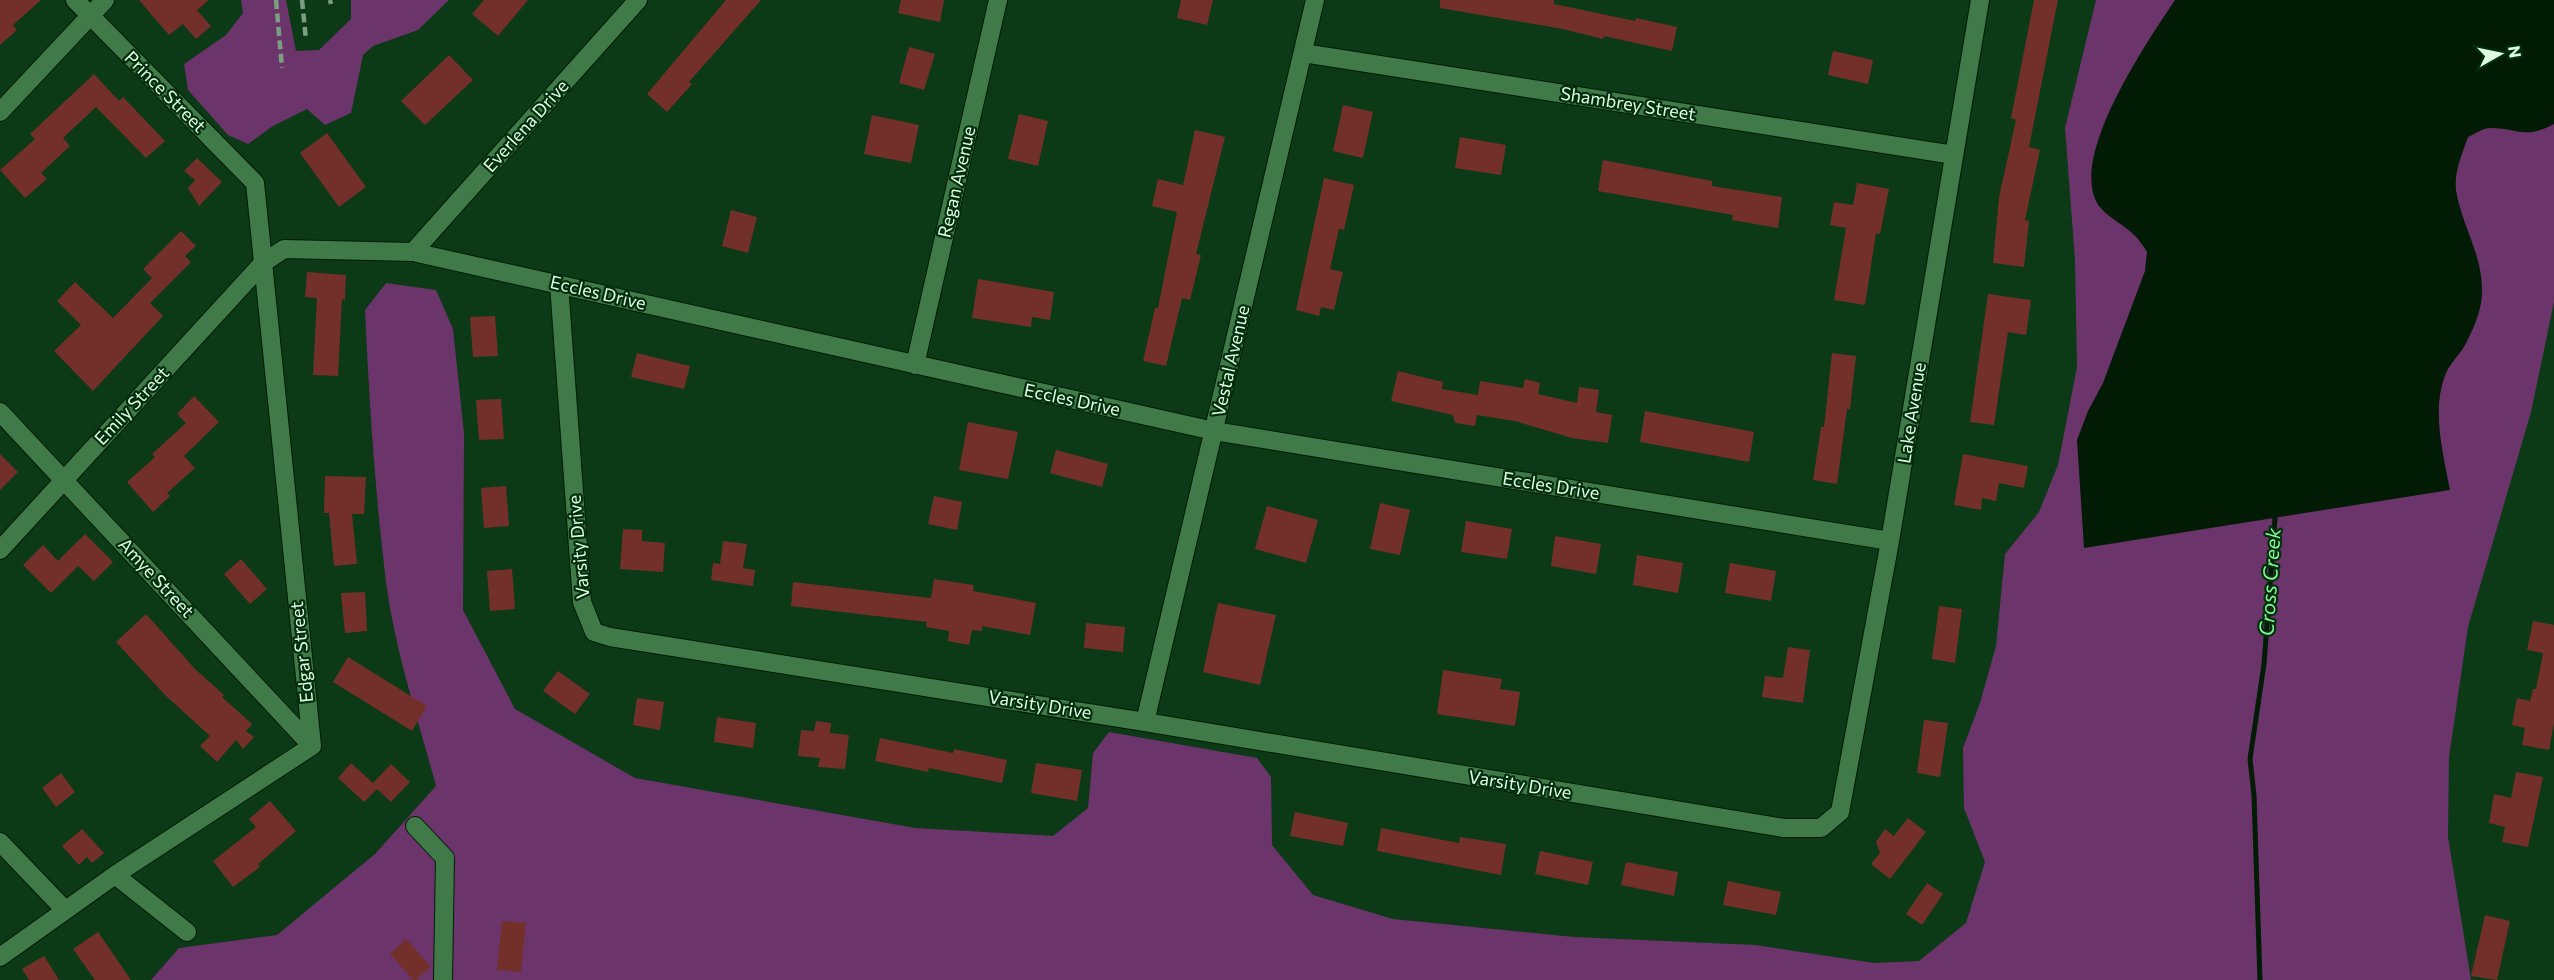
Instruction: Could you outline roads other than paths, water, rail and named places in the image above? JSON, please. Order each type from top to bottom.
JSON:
[{"type":"street","name":"Prince Street","points":[[75,0],[255,183]]},
{"type":"street","points":[[0,112],[105,0]]},
{"type":"street","name":"Everlena Drive","points":[[413,252],[638,0]]},
{"type":"street","name":"Regan Avenue","points":[[915,365],[998,0]]},
{"type":"street","name":"Vestal Avenue","points":[[1145,722],[1315,0]]},
{"type":"street","name":"Lake Avenue","points":[[1832,821],[1840,812],[1890,541],[1980,0]]},
{"type":"street","name":"Shambrey Street","points":[[1303,53],[1954,155]]},
{"type":"street","name":"Edgar Street","points":[[255,183],[312,746]]},
{"type":"street","name":"Eccles Drive","points":[[263,263],[284,249],[413,252],[1214,431],[1890,541]]},
{"type":"street","name":"Emily Street","points":[[0,550],[263,263]]},
{"type":"street","name":"Varsity Drive","points":[[559,284],[582,602],[594,632],[610,637],[1145,722],[1784,828],[1821,828],[1832,821]]},
{"type":"street","name":"Amye Street","points":[[0,412],[312,746]]},
{"type":"street","points":[[0,957],[114,875],[312,746]]},
{"type":"street","points":[[415,826],[445,858],[443,980]]},
{"type":"street","points":[[0,842],[64,910]]},
{"type":"street","points":[[114,875],[187,932]]},
{"type":"waterway","name":"Cross Creek","points":[[2260,980],[2254,795],[2250,759],[2264,664],[2275,518],[2272,514]]},
{"type":"railway","points":[[276,0],[282,68]]},
{"type":"railway","points":[[302,0],[306,40]]},
{"type":"railway","points":[[330,0],[331,4]]}]
